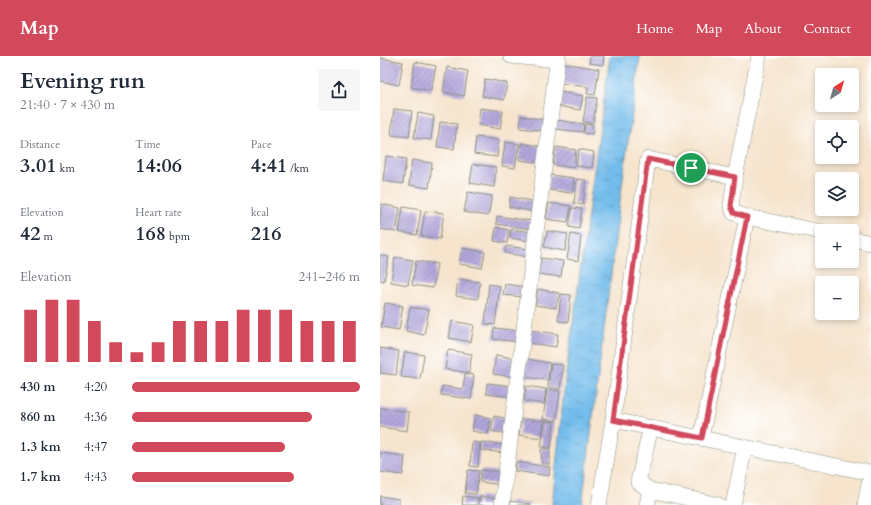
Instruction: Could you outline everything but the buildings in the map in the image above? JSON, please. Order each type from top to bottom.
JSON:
[{"type":"street","points":[[502,505],[558,58],[511,56]]},
{"type":"street","points":[[759,56],[735,177],[731,206],[734,213],[747,217],[815,231]]},
{"type":"street","points":[[600,505],[648,159],[735,177]]},
{"type":"street","points":[[702,438],[747,217]]},
{"type":"street","points":[[859,240],[871,242]]},
{"type":"street","points":[[613,420],[871,474],[865,505]]},
{"type":"street","points":[[651,428],[638,482],[650,490],[719,505]]},
{"type":"street","points":[[733,505],[745,447]]},
{"type":"street","points":[[647,505],[650,490]]},
{"type":"water","points":[[610,56],[640,56],[622,185],[582,505],[552,505],[565,381]]},
{"type":"route","points":[[648,159],[691,168],[735,177],[731,206],[734,213],[747,217],[702,438],[613,420],[648,159]]}]
